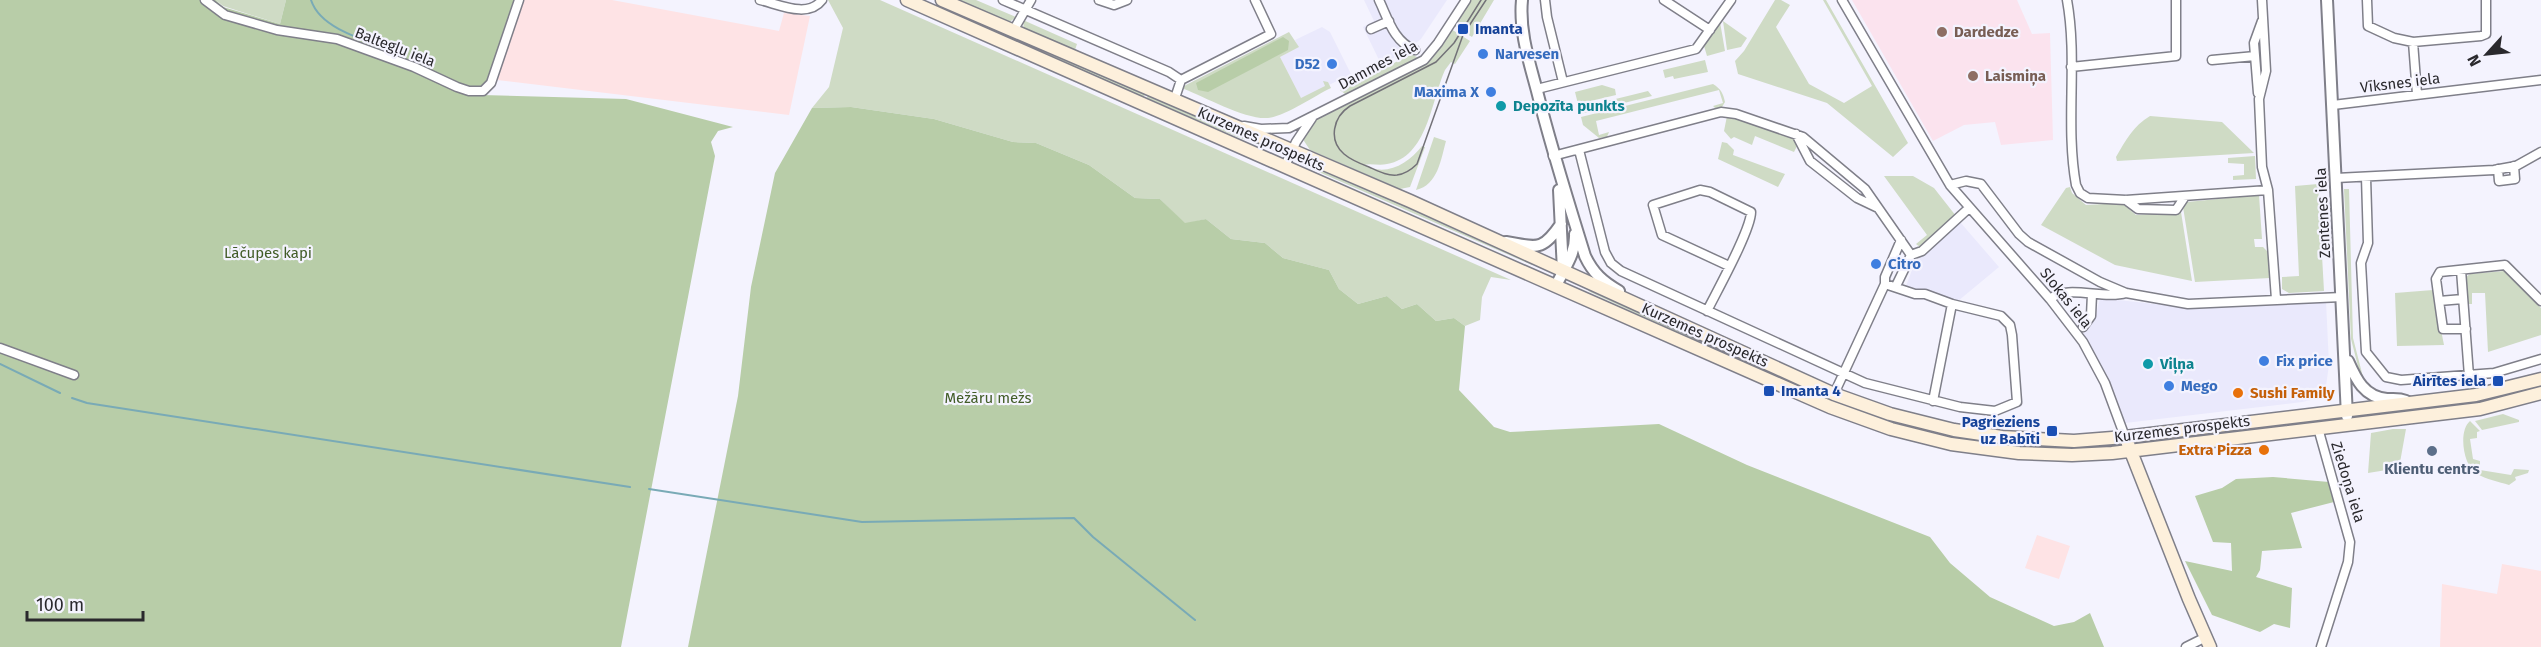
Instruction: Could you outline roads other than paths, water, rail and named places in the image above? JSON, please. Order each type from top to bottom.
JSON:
[{"type":"main road","name":"Kurzemes prospekts","points":[[907,0],[1830,407],[1910,434],[1972,447],[2019,453],[2094,454],[2480,409],[2541,393]]},
{"type":"main road","name":"Kurzemes prospekts","points":[[942,0],[1640,303],[1834,394],[1911,420],[1977,434],[2051,441],[2126,438],[2476,395],[2541,378]]},
{"type":"main road","points":[[1007,44],[1013,31]]},
{"type":"main road","name":"Slokas iela","points":[[2126,438],[2208,642]]},
{"type":"street","name":"Baltegļu iela","points":[[205,0],[225,15],[277,30],[337,39],[414,67],[469,91],[483,91],[490,83],[519,0]]},
{"type":"street","points":[[760,0],[791,9],[802,9],[816,6],[822,0]]},
{"type":"street","points":[[1003,0],[1169,72],[1181,80]]},
{"type":"street","points":[[1013,31],[1031,0]]},
{"type":"street","points":[[1099,0],[1114,5],[1126,0]]},
{"type":"street","points":[[1174,101],[1181,80],[1271,34],[1256,0]]},
{"type":"street","points":[[1379,0],[1404,45],[1415,50]]},
{"type":"street","name":"Dammes iela","points":[[1224,122],[1279,130],[1314,116],[1424,60],[1466,0]]},
{"type":"street","points":[[1522,0],[1522,29],[1553,156],[1585,256],[1600,279],[1640,303]]},
{"type":"street","points":[[1545,0],[1563,82]]},
{"type":"street","points":[[1664,0],[1710,30]]},
{"type":"street","points":[[1537,89],[1696,49],[1731,0]]},
{"type":"street","name":"Slokas iela","points":[[1842,0],[1950,185],[2075,330],[2105,383],[2126,438]]},
{"type":"street","points":[[2067,0],[2071,23],[2073,154],[2077,189],[2084,196],[2092,199],[2126,200],[2138,209],[2176,210],[2184,198],[2268,190]]},
{"type":"street","points":[[2071,68],[2176,56],[2176,0]]},
{"type":"street","points":[[2259,99],[2266,71],[2262,0]]},
{"type":"street","name":"Zentenes iela","points":[[2327,0],[2347,424]]},
{"type":"street","points":[[2367,0],[2368,26],[2394,38],[2413,42],[2486,34],[2486,0]]},
{"type":"street","points":[[2264,17],[2254,43],[2262,167],[2268,190],[2276,299]]},
{"type":"street","points":[[1371,29],[1389,21]]},
{"type":"street","points":[[2413,42],[2417,94]]},
{"type":"street","points":[[2212,60],[2255,56]]},
{"type":"street","name":"Vīksnes iela","points":[[2333,105],[2541,80]]},
{"type":"street","points":[[1553,156],[1726,112],[1803,137],[1853,178],[1880,209],[1911,255]]},
{"type":"street","points":[[1285,166],[1314,116]]},
{"type":"street","points":[[1796,134],[1810,162],[1857,198],[1880,209]]},
{"type":"street","points":[[1579,150],[1605,252],[1611,263],[1621,271],[1864,383],[1960,407],[1995,411],[2017,402],[2012,335],[2007,321],[1993,313],[1952,304],[1925,294],[1910,293],[1886,284]]},
{"type":"street","points":[[2336,178],[2498,169],[2514,166],[2541,152]]},
{"type":"street","points":[[1558,175],[1563,271]]},
{"type":"street","points":[[2366,177],[2368,243],[2361,263],[2366,352],[2386,377],[2394,380],[2469,376],[2494,373],[2541,359]]},
{"type":"street","points":[[1950,185],[1966,181],[1981,184],[2019,234],[2028,242],[2100,282],[2126,293],[2188,304],[2342,297]]},
{"type":"street","points":[[1707,310],[1729,266],[1752,215],[1750,211],[1710,192],[1700,190],[1653,204],[1662,235],[1729,266]]},
{"type":"street","points":[[1896,286],[1911,255],[1922,251],[1969,208]]},
{"type":"street","points":[[1556,286],[1570,261],[1575,243],[1574,223]]},
{"type":"street","points":[[1499,241],[1536,247],[1550,240],[1561,224]]},
{"type":"street","points":[[1834,394],[1886,284],[1885,277],[1901,240]]},
{"type":"street","points":[[2466,328],[2443,329],[2436,279],[2440,272],[2505,265],[2541,301]]},
{"type":"street","points":[[2461,270],[2469,376]]},
{"type":"street","points":[[2050,299],[2060,292],[2113,296],[2126,293]]},
{"type":"street","points":[[2083,327],[2091,316],[2092,294]]},
{"type":"street","points":[[2439,301],[2463,299]]},
{"type":"street","points":[[1933,401],[1952,304]]},
{"type":"street","points":[[0,348],[74,375]]},
{"type":"street","points":[[2345,352],[2357,381],[2364,390],[2380,398],[2397,398],[2410,403]]},
{"type":"street","name":"Ziedoņa iela","points":[[2318,428],[2350,542],[2348,562],[2321,647]]},
{"type":"street","points":[[2186,647],[2208,642]]},
{"type":"waterway","points":[[311,0],[316,11],[335,27],[361,39],[397,51]]},
{"type":"waterway","points":[[0,364],[60,393]]},
{"type":"waterway","points":[[72,398],[87,403],[630,487]]},
{"type":"waterway","points":[[649,489],[862,522],[1074,518],[1093,537],[1195,620]]},
{"type":"tram line","points":[[1481,0],[1454,43],[1436,62],[1344,111],[1336,122],[1334,136],[1344,154],[1359,163],[1390,175],[1403,174],[1417,164],[1463,35],[1486,0]]},
{"type":"place","name":"Imanta","points":[[1463,29]]},
{"type":"place","name":"Dardedze","points":[[1942,32]]},
{"type":"place","name":"Narvesen","points":[[1483,54]]},
{"type":"place","name":"D52","points":[[1332,64]]},
{"type":"place","name":"Laismiņa","points":[[1973,76]]},
{"type":"place","name":"Maxima X","points":[[1491,92]]},
{"type":"place","name":"Depozīta punkts","points":[[1501,106]]},
{"type":"place","name":"Citro","points":[[1876,264]]},
{"type":"place","name":"Fix price","points":[[2264,361]]},
{"type":"place","name":"Viļņa","points":[[2148,364]]},
{"type":"place","name":"Airītes iela","points":[[2498,381]]},
{"type":"place","name":"Mego","points":[[2169,386]]},
{"type":"place","name":"Imanta 4","points":[[1769,391]]},
{"type":"place","name":"Sushi Family","points":[[2238,393]]},
{"type":"place","name":"Pagrieziens uz Babīti","points":[[2052,431]]},
{"type":"place","name":"Extra Pizza","points":[[2264,450]]},
{"type":"place","name":"Klientu centrs","points":[[2432,451]]},
{"type":"park label","name":"Lāčupes kapi","points":[[268,253]]},
{"type":"park label","name":"Mežāru mežs","points":[[988,398]]}]
